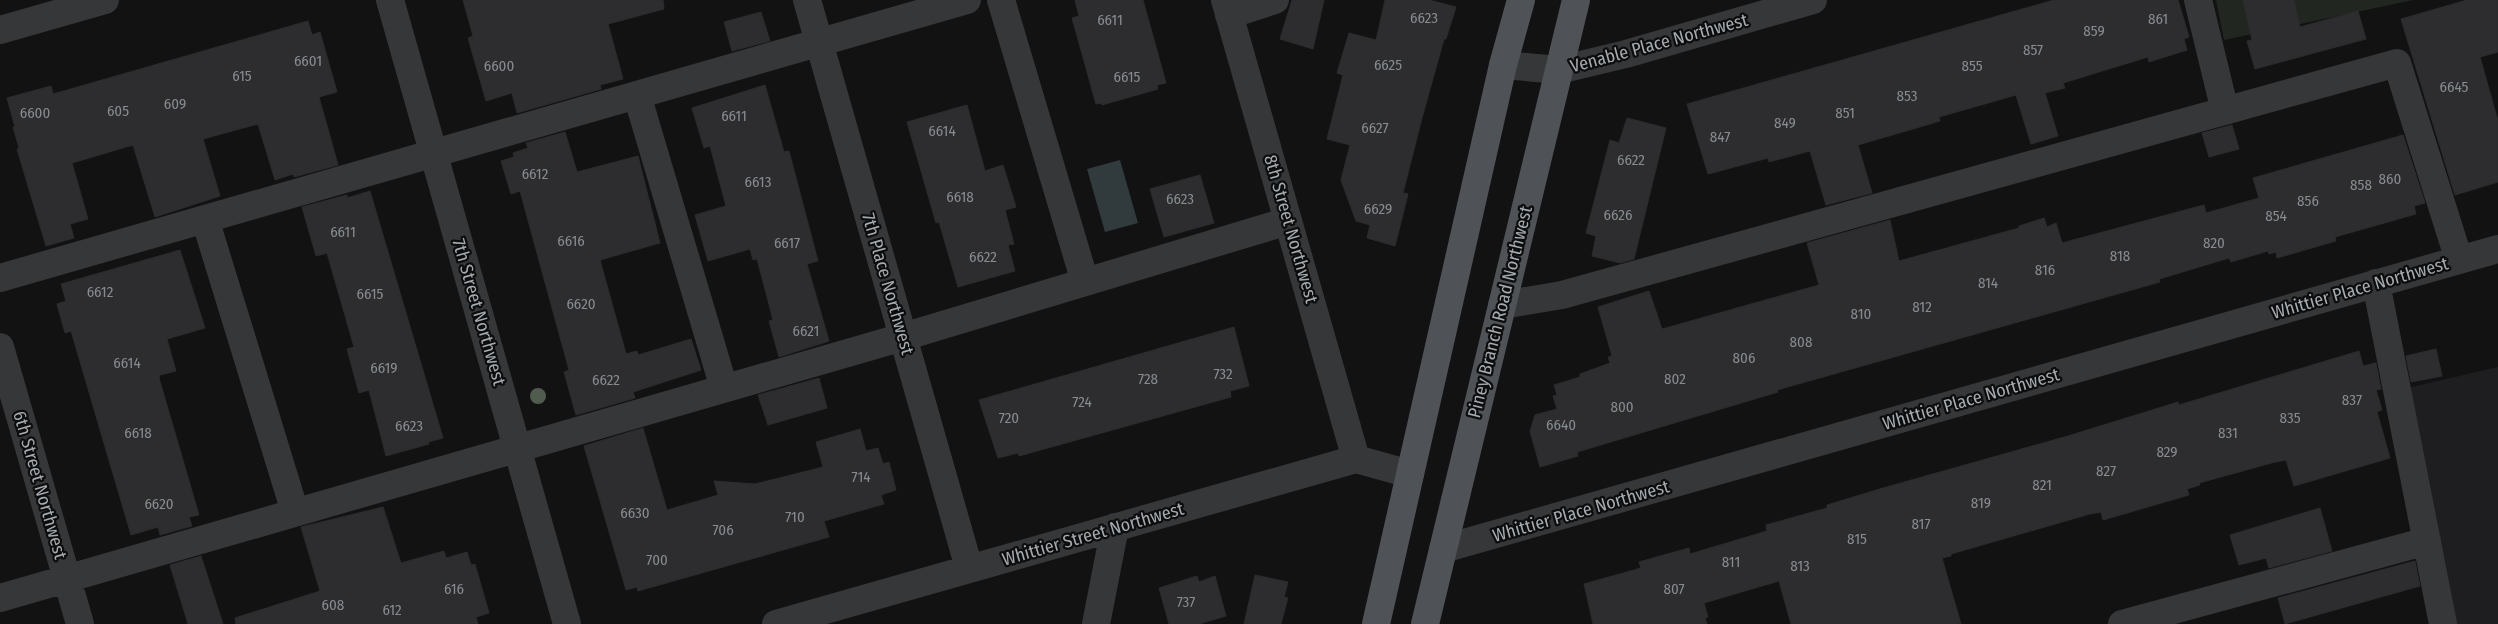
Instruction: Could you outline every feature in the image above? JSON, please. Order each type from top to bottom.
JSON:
[{"type":"main road","points":[[1376,624],[1503,65],[1522,0]]},
{"type":"main road","name":"Piney Branch Road Northwest","points":[[1425,624],[1576,0]]},
{"type":"street","points":[[0,30],[105,0]]},
{"type":"street","name":"7th Street Northwest","points":[[390,0],[567,624]]},
{"type":"street","name":"7th Place Northwest","points":[[807,0],[969,568]]},
{"type":"street","points":[[0,278],[967,0]]},
{"type":"street","points":[[1002,0],[1085,282]]},
{"type":"street","points":[[1227,8],[1275,0]]},
{"type":"street","name":"Venable Place Northwest","points":[[1503,65],[1559,70],[1626,54],[1813,0]]},
{"type":"street","points":[[2198,0],[2225,111]]},
{"type":"street","name":"8th Street Northwest","points":[[1227,8],[1356,459]]},
{"type":"street","points":[[1502,305],[1562,295],[2397,63],[2459,260]]},
{"type":"street","points":[[637,95],[724,388]]},
{"type":"street","points":[[206,220],[295,512]]},
{"type":"street","points":[[0,598],[903,337],[1288,222]]},
{"type":"street","name":"Whittier Place Northwest","points":[[1443,549],[2498,249]]},
{"type":"street","points":[[2376,283],[2443,624]]},
{"type":"street","name":"6th Street Northwest","points":[[0,347],[80,624]]},
{"type":"street","points":[[1356,459],[1410,474]]},
{"type":"street","name":"Whittier Street Northwest","points":[[776,624],[1356,459]]},
{"type":"street","points":[[1096,624],[1115,527]]},
{"type":"street","points":[[2122,624],[2427,541]]},
{"type":"shaded area","points":[[2216,0],[2413,0],[2224,40]]},
{"type":"shaded area","points":[[1120,160],[1138,223],[1105,232],[1087,169]]},
{"type":"shaded area","points":[[2498,367],[2498,624],[2436,624],[2390,392]]},
{"type":"building","points":[[463,0],[663,0],[664,9],[608,24],[623,79],[600,85],[601,89],[517,113],[512,93],[486,101],[468,38],[473,36]]},
{"type":"building","points":[[1075,0],[1143,0],[1166,83],[1157,85],[1158,89],[1102,105],[1102,103],[1096,104],[1072,18],[1079,16]]},
{"type":"building","points":[[1292,0],[1324,0],[1313,49],[1280,39]]},
{"type":"building","points":[[1385,0],[1429,0],[1456,7],[1446,39],[1444,39],[1422,118],[1403,193],[1408,194],[1395,246],[1367,238],[1370,225],[1356,221],[1341,180],[1350,145],[1327,139],[1343,75],[1337,73],[1349,33],[1376,40]]},
{"type":"building","points":[[2054,0],[2178,0],[2189,37],[2184,39],[2187,50],[2149,62],[2148,57],[2063,83],[2065,88],[2045,93],[2058,136],[2031,144],[2016,95],[1939,117],[1940,121],[1858,145],[1872,193],[1826,205],[1810,151],[1769,162],[1768,158],[1708,174],[1687,104]]},
{"type":"building","points":[[2243,0],[2294,0],[2300,27],[2358,11],[2366,39],[2255,69],[2247,41],[2252,40]]},
{"type":"building","points":[[2467,0],[2498,0],[2498,52],[2480,57],[2498,121],[2498,182],[2455,195],[2401,19]]},
{"type":"building","points":[[761,12],[770,41],[732,51],[724,22]]},
{"type":"building","points":[[308,21],[312,35],[320,32],[337,92],[319,97],[338,165],[294,177],[293,174],[275,180],[258,124],[203,139],[220,196],[155,217],[133,145],[72,163],[88,219],[70,224],[74,238],[46,246],[17,149],[19,148],[13,127],[15,127],[7,98],[51,86],[53,94]]},
{"type":"building","points":[[765,85],[784,152],[789,151],[818,261],[807,264],[829,341],[779,357],[769,321],[773,320],[757,259],[753,260],[750,249],[708,261],[695,215],[726,206],[710,146],[704,148],[692,108]]},
{"type":"building","points":[[967,105],[985,171],[1003,165],[1016,207],[1005,210],[1014,244],[1008,245],[1015,271],[958,287],[939,222],[936,223],[907,122]]},
{"type":"building","points":[[1627,118],[1666,128],[1634,259],[1620,263],[1592,256],[1596,236],[1586,233],[1610,140],[1619,143]]},
{"type":"building","points":[[2232,125],[2239,149],[2209,157],[2202,133]]},
{"type":"building","points":[[565,132],[577,172],[638,156],[660,243],[600,260],[626,354],[637,351],[638,355],[691,339],[701,370],[633,392],[635,398],[576,415],[564,372],[569,370],[520,191],[511,194],[501,161],[514,157],[513,153],[528,148],[526,143]]},
{"type":"building","points":[[2403,135],[2425,203],[2414,206],[2416,214],[2335,237],[2336,241],[2277,258],[2276,252],[2269,254],[2268,251],[2231,262],[2229,258],[2159,279],[2160,282],[1777,390],[1778,392],[1577,452],[1578,456],[1540,467],[1530,431],[1535,415],[1557,409],[1553,396],[1557,395],[1554,385],[1580,377],[1580,374],[1610,363],[1608,357],[1612,356],[1598,307],[1649,291],[1662,329],[1819,285],[1807,243],[1890,220],[1899,261],[2019,228],[2019,226],[2044,218],[2047,227],[2056,223],[2062,243],[2204,205],[2206,213],[2259,198],[2253,178]]},
{"type":"building","points":[[1200,175],[1214,223],[1164,237],[1150,189]]},
{"type":"building","points":[[370,191],[443,438],[428,442],[429,444],[386,456],[369,390],[359,393],[347,349],[354,347],[327,253],[316,256],[302,207],[347,195],[347,198]]},
{"type":"building","points":[[180,250],[205,328],[167,339],[176,371],[160,375],[159,378],[199,515],[189,517],[192,526],[160,535],[158,527],[131,535],[71,331],[65,333],[57,304],[66,301],[61,284]]},
{"type":"building","points":[[1234,327],[1249,386],[1230,391],[1231,397],[1019,456],[1018,453],[998,458],[979,400]]},
{"type":"building","points":[[2436,349],[2442,376],[2411,382],[2406,356]]},
{"type":"building","points":[[2359,351],[2363,366],[2376,363],[2381,389],[2376,390],[2382,410],[2377,412],[2390,458],[2294,486],[2286,460],[2275,462],[2199,483],[2200,485],[2187,489],[2189,495],[2103,520],[2101,512],[2090,514],[1951,554],[1951,556],[1942,558],[1961,624],[1791,624],[1779,581],[1704,603],[1708,617],[1705,618],[1707,624],[1593,624],[1584,584],[1641,568],[1639,562],[1689,548],[1690,554],[1767,531],[1766,525],[1827,508],[1827,505],[1883,488],[2068,436],[2178,402],[2179,405]]},
{"type":"building","points":[[819,378],[827,408],[768,425],[758,395]]},
{"type":"building","points":[[643,428],[667,510],[718,495],[714,481],[755,484],[823,467],[816,442],[860,429],[866,451],[878,448],[883,464],[889,462],[896,490],[881,495],[884,504],[824,521],[829,537],[638,591],[637,587],[626,590],[584,446]]},
{"type":"building","points":[[383,507],[401,563],[444,551],[446,558],[467,552],[471,565],[475,564],[489,613],[476,617],[478,624],[236,624],[235,618],[320,591],[301,527]]},
{"type":"building","points":[[2320,508],[2332,551],[2269,568],[2266,558],[2239,565],[2230,535]]},
{"type":"building","points":[[201,556],[223,624],[188,624],[170,565]]},
{"type":"building","points":[[2415,561],[2420,586],[2285,624],[2278,598]]},
{"type":"building","points":[[1255,575],[1288,582],[1284,597],[1288,598],[1281,624],[1244,624]]},
{"type":"building","points":[[1197,576],[1199,582],[1215,576],[1226,616],[1199,624],[1169,624],[1159,588]]}]
